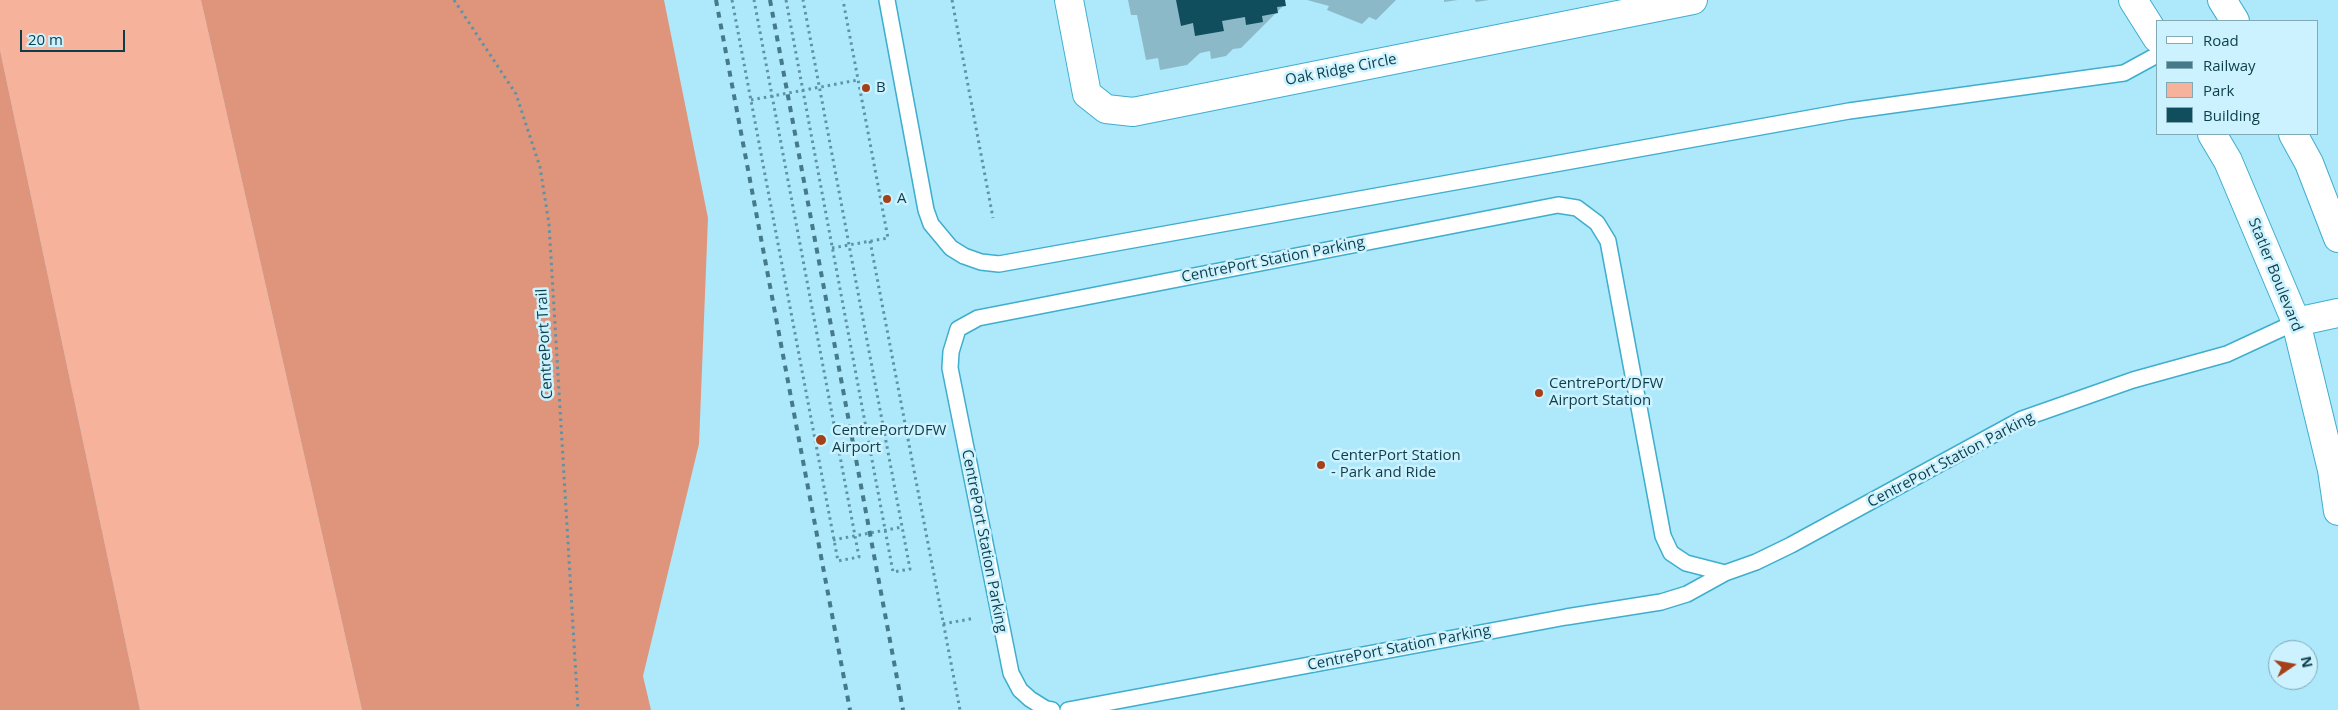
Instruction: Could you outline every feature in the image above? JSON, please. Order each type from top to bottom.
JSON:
[{"type":"street","name":"Oak Ridge Circle","points":[[1069,0],[1087,94],[1106,109],[1133,112],[1692,0]]},
{"type":"street","points":[[2133,0],[2156,36]]},
{"type":"street","points":[[2222,0],[2234,20]]},
{"type":"street","name":"Statler Boulevard","points":[[2213,135],[2228,161],[2296,322],[2332,470],[2338,511]]},
{"type":"street","points":[[2294,135],[2309,164],[2338,238]]},
{"type":"street","points":[[2296,322],[2338,313]]},
{"type":"lane","points":[[887,0],[926,210],[931,224],[951,248],[964,256],[981,262],[1000,264],[1849,111],[2124,73],[2156,56]]},
{"type":"lane","name":"CentrePort Station Parking","points":[[1052,710],[1046,709],[1030,699],[1020,690],[1011,673],[950,368],[951,352],[958,329],[978,318],[1558,205],[1577,208],[1597,223],[1608,241],[1663,536],[1671,553],[1686,563],[1725,573]]},
{"type":"lane","name":"CentrePort Station Parking","points":[[1068,710],[1566,616],[1661,602],[1687,594],[1725,573],[1791,545],[2022,419],[2132,380],[2227,354],[2296,322]]},
{"type":"path","name":"CentrePort Trail","points":[[454,0],[516,94],[540,167],[550,224],[578,710]]},
{"type":"path","points":[[732,0],[838,561],[859,557],[754,0]]},
{"type":"path","points":[[786,0],[894,572],[910,569],[803,0]]},
{"type":"path","points":[[832,248],[888,238],[843,0]]},
{"type":"path","points":[[952,0],[993,218]]},
{"type":"path","points":[[752,100],[858,80]]},
{"type":"path","points":[[870,241],[960,710]]},
{"type":"path","points":[[834,540],[902,527]]},
{"type":"path","points":[[944,624],[998,613]]},
{"type":"green space","points":[[0,0],[201,0],[362,710],[140,710],[0,50]]},
{"type":"shaded area","points":[[201,0],[664,0],[708,218],[699,444],[643,676],[651,710],[362,710]]},
{"type":"shaded area","points":[[0,50],[140,710],[0,710]]},
{"type":"building","points":[[1176,0],[1285,0],[1286,6],[1277,7],[1278,13],[1262,16],[1263,22],[1246,25],[1245,17],[1222,21],[1224,31],[1195,36],[1193,23],[1181,26]]},
{"type":"railway","points":[[716,0],[850,710]]},
{"type":"railway","points":[[770,0],[903,710]]},
{"type":"place","name":"B","points":[[866,88]]},
{"type":"place","name":"A","points":[[887,199]]},
{"type":"place","name":"CentrePort/DFW Airport Station","points":[[1539,393]]},
{"type":"place","name":"CentrePort/DFW Airport","points":[[821,440]]},
{"type":"place","name":"CenterPort Station - Park and Ride","points":[[1321,465]]}]
